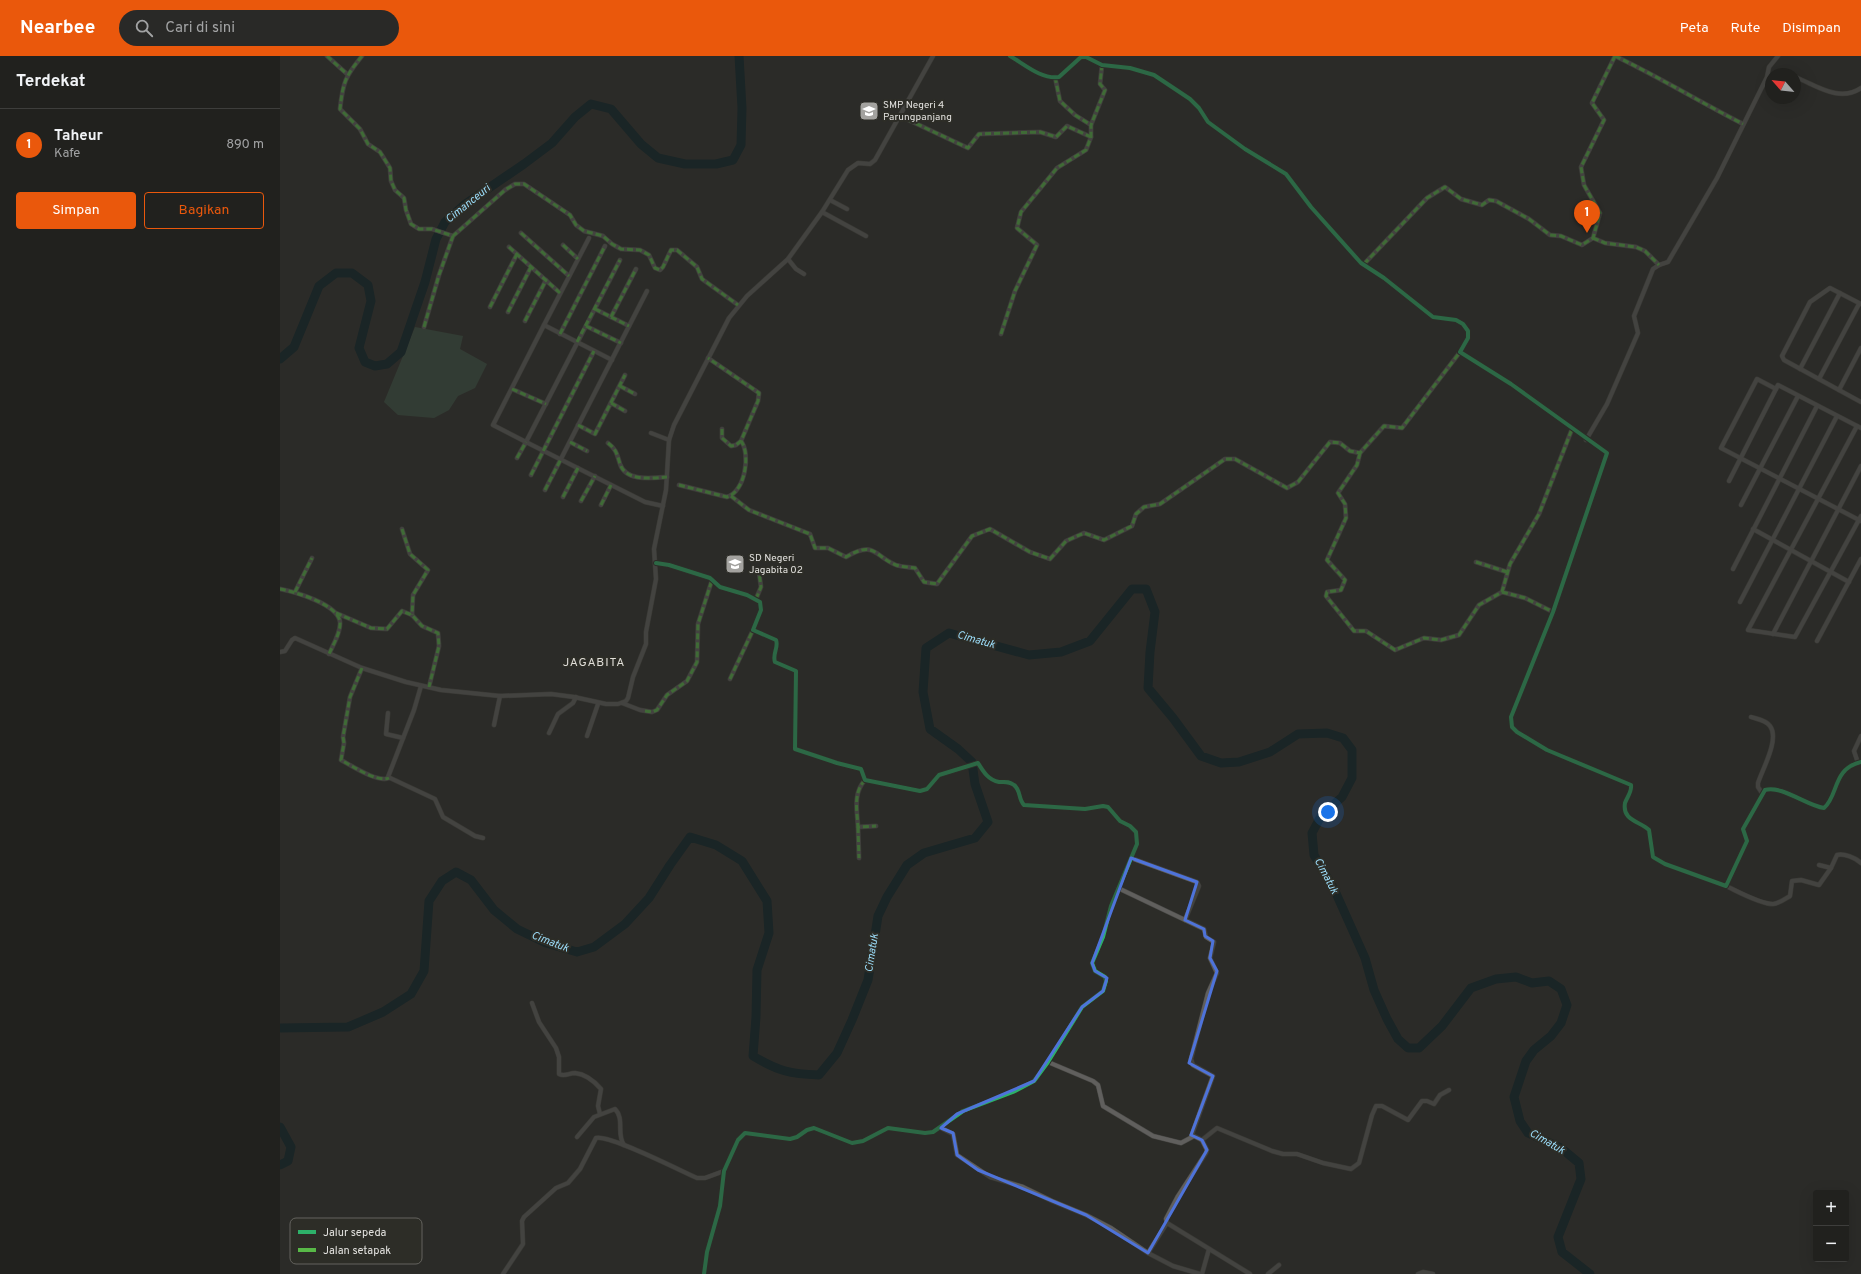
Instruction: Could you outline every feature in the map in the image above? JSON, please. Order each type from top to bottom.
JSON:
[{"type":"street","points":[[327,56],[347,74]]},
{"type":"street","points":[[362,56],[347,74],[342,90],[340,109],[360,129],[368,144],[380,152],[390,168],[391,181],[395,190],[404,198],[411,224],[419,229],[432,229],[452,236]]},
{"type":"street","points":[[280,652],[285,651],[295,638],[362,668],[421,686],[465,694],[500,696],[551,694],[576,697],[598,704],[613,705],[622,703],[628,698],[633,677],[645,649],[646,632],[656,579],[654,549],[667,478],[668,440],[682,407],[729,318],[738,305],[788,258],[822,212],[848,170],[853,165],[858,163],[870,164],[875,160],[933,56]]},
{"type":"street","points":[[1010,56],[1017,58],[1047,77],[1059,77],[1083,57],[1102,65],[1130,68],[1154,75],[1190,99],[1199,108],[1208,122],[1245,149],[1286,174],[1311,207],[1361,264],[1364,264],[1384,278],[1433,317],[1456,320],[1463,324],[1468,331],[1468,338],[1460,352],[1402,428],[1384,426],[1360,453],[1357,465],[1338,493],[1344,504],[1346,518],[1327,560],[1346,580],[1341,590],[1327,592],[1326,596],[1354,630],[1366,631],[1395,650],[1424,638],[1441,640],[1459,635],[1479,605],[1502,592],[1525,598],[1553,612]]},
{"type":"street","points":[[1090,56],[1093,61]]},
{"type":"street","points":[[1364,264],[1427,198],[1445,187],[1461,199],[1482,205],[1489,200],[1496,201],[1529,219],[1550,235],[1561,236],[1582,245],[1593,238],[1600,213],[1584,185],[1581,167],[1604,120],[1592,103],[1615,56],[1658,76],[1694,98],[1743,124]]},
{"type":"street","points":[[1769,68],[1778,56]]},
{"type":"street","points":[[1001,334],[1014,291],[1037,245],[1017,228],[1021,212],[1057,168],[1086,150],[1091,137],[1091,125],[1105,90],[1100,84],[1102,65]]},
{"type":"street","points":[[1055,78],[1060,101],[1075,115],[1091,125]]},
{"type":"street","points":[[1801,80],[1818,88],[1842,94],[1850,94],[1861,88]]},
{"type":"street","points":[[1586,440],[1607,404],[1631,352],[1638,333],[1634,316],[1653,269],[1668,262],[1718,178],[1743,124],[1765,84]]},
{"type":"street","points":[[900,116],[968,148],[979,134],[1040,132],[1056,137],[1067,126],[1091,137]]},
{"type":"street","points":[[424,327],[452,236],[505,190],[515,184],[524,184],[570,214],[576,225],[584,231],[603,236],[612,244],[621,249],[640,250],[649,255],[655,268],[660,270],[671,250],[677,250],[697,267],[702,279],[738,305]]},
{"type":"street","points":[[830,200],[847,209]]},
{"type":"street","points":[[822,212],[866,236]]},
{"type":"street","points":[[521,233],[569,276]]},
{"type":"street","points":[[589,238],[493,425],[645,502],[663,506]]},
{"type":"street","points":[[1593,238],[1605,243],[1636,247],[1645,251],[1659,265]]},
{"type":"street","points":[[562,245],[578,259]]},
{"type":"street","points":[[560,334],[605,246]]},
{"type":"street","points":[[509,247],[560,293]]},
{"type":"street","points":[[490,307],[517,254]]},
{"type":"street","points":[[788,258],[796,269],[804,274]]},
{"type":"street","points":[[518,458],[620,260]]},
{"type":"street","points":[[508,312],[531,267]]},
{"type":"street","points":[[611,317],[636,269]]},
{"type":"street","points":[[525,321],[546,280]]},
{"type":"street","points":[[1820,379],[1860,304],[1830,288],[1810,302],[1782,356],[1784,360],[1860,401],[1861,395]]},
{"type":"street","points":[[545,490],[647,291]]},
{"type":"street","points":[[1800,369],[1840,293]]},
{"type":"street","points":[[595,309],[629,326]]},
{"type":"street","points":[[544,325],[612,360]]},
{"type":"street","points":[[586,326],[620,343]]},
{"type":"street","points":[[1839,390],[1861,348]]},
{"type":"street","points":[[531,475],[594,351]]},
{"type":"street","points":[[1460,352],[1511,384],[1586,440],[1604,451],[1607,455],[1553,612],[1511,717],[1512,727],[1516,732],[1547,750],[1573,762],[1629,782],[1632,788],[1625,803],[1625,810],[1629,818],[1648,830],[1653,858],[1665,864],[1726,886],[1769,904],[1775,904],[1790,896],[1792,880],[1801,880],[1819,885],[1839,854],[1854,858],[1861,864]]},
{"type":"street","points":[[708,358],[758,392],[758,401],[741,441],[736,446],[731,446],[722,438],[722,429]]},
{"type":"street","points":[[578,426],[595,434],[625,375]]},
{"type":"street","points":[[1729,481],[1741,459],[1776,389],[1778,385],[1859,427],[1818,499],[1748,630],[1795,637],[1860,519],[1818,499],[1779,479],[1741,459],[1721,448],[1757,379],[1776,389]]},
{"type":"street","points":[[620,386],[635,394]]},
{"type":"street","points":[[512,388],[546,404]]},
{"type":"street","points":[[1741,505],[1798,396]]},
{"type":"street","points":[[611,403],[625,411]]},
{"type":"street","points":[[1732,569],[1818,406]]},
{"type":"street","points":[[1740,602],[1837,416]]},
{"type":"street","points":[[1502,592],[1507,572],[1518,549],[1539,514],[1572,429]]},
{"type":"street","points":[[651,433],[668,440]]},
{"type":"street","points":[[731,496],[745,472],[746,451],[741,441]]},
{"type":"street","points":[[570,442],[587,451]]},
{"type":"street","points":[[679,485],[722,497],[731,496],[749,510],[810,534],[815,548],[828,548],[846,557],[855,552],[872,550],[897,566],[915,568],[924,582],[937,584],[972,536],[990,529],[1030,552],[1050,559],[1066,541],[1084,533],[1104,540],[1132,526],[1136,514],[1144,507],[1160,504],[1225,459],[1235,459],[1287,488],[1298,482],[1330,442],[1340,443],[1350,451],[1360,453]]},
{"type":"street","points":[[608,443],[616,450],[620,466],[629,474],[645,478],[667,478]]},
{"type":"street","points":[[1773,634],[1861,466]]},
{"type":"street","points":[[563,497],[578,468]]},
{"type":"street","points":[[581,501],[595,476]]},
{"type":"street","points":[[601,505],[611,485]]},
{"type":"street","points":[[402,529],[410,554],[428,570],[413,595],[412,615]]},
{"type":"street","points":[[1753,529],[1848,582]]},
{"type":"street","points":[[295,592],[312,558]]},
{"type":"street","points":[[1818,641],[1861,558]]},
{"type":"street","points":[[1476,562],[1507,572]]},
{"type":"street","points":[[656,563],[669,565],[712,580],[724,589],[756,599],[761,606],[753,630],[730,680]]},
{"type":"street","points":[[756,599],[761,587],[759,572]]},
{"type":"street","points":[[622,703],[640,710],[652,712],[657,710],[667,695],[687,681],[697,662],[698,624],[712,580]]},
{"type":"street","points":[[280,589],[295,592],[315,600],[336,613],[371,628],[387,629],[402,611],[412,615],[422,626],[438,633],[439,646],[429,687]]},
{"type":"street","points":[[329,654],[340,628],[340,621],[336,613]]},
{"type":"street","points":[[753,630],[776,640],[777,645],[774,659],[775,662],[796,670],[795,748],[837,763],[861,768],[865,780]]},
{"type":"street","points":[[362,668],[350,697],[343,737],[344,743],[342,760],[368,774],[386,780],[389,778],[435,799],[443,817],[475,836],[483,838]]},
{"type":"street","points":[[389,778],[388,775],[403,738],[421,686]]},
{"type":"street","points":[[494,725],[500,696]]},
{"type":"street","points":[[549,733],[558,714],[573,703],[576,697]]},
{"type":"street","points":[[587,736],[598,704]]},
{"type":"street","points":[[388,713],[386,734],[403,738]]},
{"type":"street","points":[[1751,716],[1767,723],[1772,730],[1773,744],[1758,783],[1758,787],[1762,793]]},
{"type":"street","points":[[1726,886],[1747,841],[1743,829],[1762,793],[1765,790],[1772,789],[1824,808],[1841,776],[1848,768],[1859,762],[1854,751],[1861,736]]},
{"type":"street","points":[[704,1274],[707,1252],[720,1206],[724,1171],[738,1140],[745,1133],[790,1139],[814,1128],[852,1143],[863,1141],[888,1128],[929,1134],[940,1128],[963,1110],[1009,1094],[1029,1084],[1038,1077],[1082,1007],[1100,993],[1105,986],[1105,977],[1095,971],[1092,964],[1103,937],[1118,888],[1137,844],[1136,832],[1130,826],[1120,821],[1108,807],[1103,806],[1085,809],[1026,805],[1021,802],[1019,792],[1014,784],[991,779],[978,763],[939,775],[927,789],[923,791],[865,780]]},
{"type":"street","points":[[859,858],[856,795],[861,784],[865,780]]},
{"type":"street","points":[[858,827],[876,826]]},
{"type":"street","points":[[1131,858],[1197,882],[1199,886],[1186,920]]},
{"type":"street","points":[[1819,865],[1831,868]]},
{"type":"street","points":[[1048,1062],[1093,1081],[1098,1085],[1103,1106],[1149,1134],[1181,1143],[1191,1137],[1213,1076],[1193,1065],[1191,1059],[1208,993],[1217,971],[1210,958],[1213,948],[1213,941],[1206,937],[1204,929],[1118,888]]},
{"type":"street","points":[[532,1003],[539,1022],[556,1048],[559,1057],[559,1074],[563,1076],[575,1073],[594,1082],[602,1088],[598,1106],[600,1114]]},
{"type":"street","points":[[1202,1140],[1217,1128],[1272,1151],[1283,1154],[1297,1154],[1337,1167],[1351,1169],[1359,1163],[1372,1115],[1376,1106],[1382,1106],[1408,1120],[1422,1101],[1427,1101],[1434,1104],[1440,1095],[1448,1090]]},
{"type":"street","points":[[577,1137],[594,1117],[613,1109],[618,1112],[620,1118],[620,1138],[624,1145]]},
{"type":"street","points":[[940,1128],[953,1134],[957,1155],[978,1170],[997,1180],[1023,1186],[1052,1201],[1086,1215],[1111,1228],[1148,1252],[1180,1270],[1201,1274],[1209,1249]]},
{"type":"street","points":[[503,1274],[523,1244],[522,1221],[524,1217],[556,1188],[568,1183],[580,1169],[596,1138],[602,1137],[624,1145],[697,1178],[705,1178],[724,1171]]},
{"type":"street","points":[[1148,1252],[1167,1223],[1166,1219],[1178,1196],[1206,1154],[1206,1146],[1202,1140],[1191,1137]]},
{"type":"street","points":[[1167,1223],[1250,1274]]},
{"type":"street","points":[[1268,1274],[1280,1265]]},
{"type":"street","points":[[1418,1274],[1423,1272],[1433,1274]]},
{"type":"highlighted area","points":[[1131,858],[1197,882],[1185,920],[1204,929],[1205,936],[1213,941],[1210,958],[1217,971],[1189,1063],[1213,1076],[1191,1135],[1202,1140],[1207,1150],[1148,1253],[1086,1215],[978,1170],[957,1155],[953,1133],[941,1128],[957,1114],[1034,1081],[1082,1007],[1103,991],[1107,978],[1095,971],[1092,963]]},
{"type":"green space","points":[[415,327],[463,336],[460,349],[487,364],[475,388],[458,396],[449,410],[434,418],[398,415],[384,402]]},
{"type":"waterway","name":"Cimanceuri","points":[[280,359],[294,347],[319,286],[336,273],[352,273],[368,285],[371,301],[359,348],[365,362],[375,366],[387,364],[401,352],[425,282],[436,239],[445,222],[464,205],[552,143],[575,117],[591,104],[611,109],[641,144],[658,158],[685,164],[716,164],[733,160],[741,145],[742,108],[739,56]]},
{"type":"waterway","name":"Cimatuk","points":[[280,1028],[348,1027],[383,1012],[411,994],[424,971],[429,901],[442,881],[456,872],[471,880],[494,910],[517,929],[546,943],[577,952],[594,947],[625,924],[649,898],[690,837],[716,845],[742,861],[767,901],[769,933],[757,970],[753,1056],[784,1071],[819,1075],[837,1053],[852,1020],[868,980],[878,916],[887,897],[907,865],[924,853],[975,838],[988,822],[975,784],[972,762],[958,749],[930,729],[923,692],[926,648],[949,633],[1029,655],[1061,652],[1090,641],[1132,589],[1146,589],[1155,612],[1150,652],[1148,688],[1173,718],[1201,756],[1221,763],[1239,762],[1270,752],[1298,734],[1327,733],[1343,738],[1352,750],[1352,778],[1342,797],[1321,816],[1312,833],[1314,855],[1335,891],[1365,958],[1374,990],[1398,1039],[1408,1048],[1419,1048],[1442,1026],[1471,988],[1496,979],[1516,977],[1532,983],[1549,981],[1561,989],[1567,1005],[1561,1023],[1551,1036],[1534,1050],[1526,1061],[1514,1097],[1520,1121],[1528,1133],[1561,1148],[1579,1163],[1581,1179],[1558,1237],[1562,1252],[1590,1274]]},
{"type":"waterway","name":"Cimatuk","points":[[280,1127],[291,1147],[288,1161],[280,1165]]},
{"type":"marked path","points":[[327,56],[347,74]]},
{"type":"marked path","points":[[362,56],[348,75],[342,92],[340,109],[360,129],[368,144],[380,152],[390,168],[391,181],[395,190],[404,198],[411,224],[419,229],[432,229],[453,236],[505,190],[515,184],[524,184],[570,215],[576,225],[584,231],[603,236],[612,244],[621,249],[640,250],[649,255],[655,268],[660,270],[671,250],[677,250],[697,267],[702,279],[738,305]]},
{"type":"marked path","points":[[1615,56],[1648,72],[1743,124]]},
{"type":"marked path","points":[[1364,264],[1427,198],[1445,187],[1461,199],[1482,205],[1489,200],[1496,201],[1529,219],[1550,235],[1561,236],[1582,245],[1593,238],[1600,213],[1584,185],[1581,167],[1604,120],[1592,103],[1615,56]]},
{"type":"marked path","points":[[1001,334],[1015,291],[1037,245],[1017,228],[1021,212],[1057,168],[1086,150],[1091,137],[1091,125],[1105,90],[1100,84],[1102,65]]},
{"type":"marked path","points":[[1055,77],[1060,101],[1075,115],[1091,125]]},
{"type":"marked path","points":[[900,116],[968,148],[979,134],[1040,132],[1056,137],[1067,126],[1091,137]]},
{"type":"marked path","points":[[521,233],[569,276]]},
{"type":"marked path","points":[[424,327],[439,275],[453,236]]},
{"type":"marked path","points":[[1593,238],[1605,243],[1636,247],[1645,251],[1659,265]]},
{"type":"marked path","points":[[563,245],[578,259]]},
{"type":"marked path","points":[[560,334],[605,246]]},
{"type":"marked path","points":[[509,247],[560,293]]},
{"type":"marked path","points":[[490,307],[517,254]]},
{"type":"marked path","points":[[577,342],[620,260]]},
{"type":"marked path","points":[[508,312],[531,267]]},
{"type":"marked path","points":[[611,317],[636,269]]},
{"type":"marked path","points":[[525,321],[546,280]]},
{"type":"marked path","points":[[595,309],[629,326]]},
{"type":"marked path","points":[[586,326],[621,343]]},
{"type":"marked path","points":[[531,475],[594,351]]},
{"type":"marked path","points":[[731,496],[749,510],[810,534],[815,548],[828,548],[846,557],[863,550],[874,551],[896,565],[915,568],[924,582],[937,584],[972,536],[990,529],[1030,552],[1050,559],[1066,541],[1084,533],[1104,540],[1132,526],[1136,514],[1144,507],[1160,504],[1225,459],[1235,459],[1287,488],[1298,482],[1330,442],[1340,443],[1350,451],[1360,453],[1384,426],[1402,428],[1460,352]]},
{"type":"marked path","points":[[679,485],[727,497],[733,494],[742,481],[746,463],[746,455],[741,441],[758,401],[759,393],[708,358]]},
{"type":"marked path","points":[[578,425],[595,434],[625,375]]},
{"type":"marked path","points":[[620,386],[635,394]]},
{"type":"marked path","points":[[512,389],[546,404]]},
{"type":"marked path","points":[[611,403],[625,411]]},
{"type":"marked path","points":[[722,429],[722,438],[731,446],[736,445],[741,441]]},
{"type":"marked path","points":[[1360,453],[1357,465],[1338,493],[1345,504],[1346,518],[1327,560],[1345,580],[1341,590],[1327,592],[1326,596],[1354,631],[1366,631],[1395,650],[1424,638],[1441,640],[1459,635],[1479,605],[1502,592],[1510,564],[1539,514],[1572,429]]},
{"type":"marked path","points":[[517,458],[526,442]]},
{"type":"marked path","points":[[570,442],[587,451]]},
{"type":"marked path","points":[[608,443],[615,450],[623,470],[628,474],[640,478],[667,477]]},
{"type":"marked path","points":[[545,490],[561,459]]},
{"type":"marked path","points":[[563,497],[578,468]]},
{"type":"marked path","points":[[581,501],[595,476]]},
{"type":"marked path","points":[[601,505],[611,485]]},
{"type":"marked path","points":[[402,529],[410,554],[428,570],[413,595],[412,615]]},
{"type":"marked path","points":[[295,592],[312,558]]},
{"type":"marked path","points":[[1476,562],[1507,572]]},
{"type":"marked path","points":[[756,599],[761,587],[759,572]]},
{"type":"marked path","points":[[645,711],[652,712],[657,710],[667,695],[687,681],[697,662],[698,624],[712,580]]},
{"type":"marked path","points":[[280,589],[305,596],[324,604],[337,616],[340,626],[329,654]]},
{"type":"marked path","points":[[1502,592],[1525,598],[1553,612]]},
{"type":"marked path","points":[[336,613],[371,628],[387,629],[402,611],[412,615],[422,626],[438,633],[439,646],[429,687]]},
{"type":"marked path","points":[[730,679],[753,630]]},
{"type":"marked path","points":[[362,668],[350,697],[343,737],[344,743],[341,760],[372,776],[384,779],[389,778]]},
{"type":"marked path","points":[[865,780],[861,785],[857,796],[858,827],[876,826]]},
{"type":"marked path","points":[[858,827],[859,858]]},
{"type":"cycle path","points":[[1010,56],[1033,71],[1053,77],[1059,77],[1081,57],[1086,57],[1102,65],[1130,68],[1154,75],[1190,99],[1199,108],[1208,122],[1245,149],[1286,174],[1311,207],[1361,263],[1384,278],[1433,317],[1456,320],[1463,324],[1468,331],[1468,338],[1460,352],[1511,384],[1607,453],[1553,612],[1511,717],[1512,727],[1517,732],[1547,750],[1631,785],[1630,792],[1625,803],[1626,814],[1632,820],[1649,830],[1653,857],[1665,864],[1726,886],[1747,841],[1743,829],[1765,790],[1779,790],[1810,804],[1824,808],[1829,803],[1837,783],[1845,770],[1852,765],[1861,762]]},
{"type":"cycle path","points":[[656,563],[669,565],[710,578],[720,587],[747,595],[760,602],[761,610],[753,630],[776,640],[777,645],[774,656],[775,662],[796,671],[795,749],[837,763],[861,769],[865,780],[920,791],[927,789],[939,775],[978,763],[986,775],[995,781],[1009,782],[1014,785],[1018,789],[1024,805],[1085,809],[1103,806],[1108,807],[1120,821],[1130,826],[1136,832],[1137,844],[1111,906],[1103,937],[1092,963],[1095,971],[1105,977],[1106,981],[1103,991],[1082,1007],[1048,1062],[1034,1081],[1013,1092],[963,1111],[933,1132],[925,1133],[888,1128],[863,1141],[852,1143],[814,1128],[790,1139],[745,1133],[738,1140],[724,1171],[720,1206],[707,1252],[704,1274]]},
{"type":"place","name":"SMP Negeri 4 Parungpanjang","points":[[869,111]]},
{"type":"place","name":"Taheur","points":[[1587,233]]},
{"type":"place","name":"SD Negeri Jagabita 02","points":[[735,564]]},
{"type":"district","name":"JAGABITA","points":[[594,663]]}]
